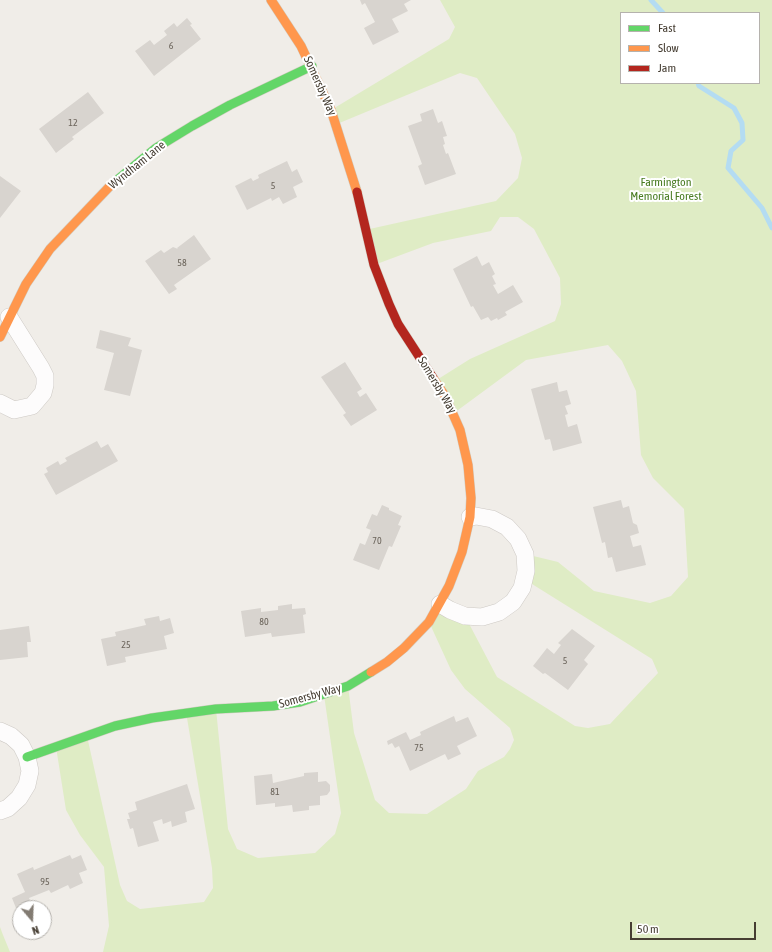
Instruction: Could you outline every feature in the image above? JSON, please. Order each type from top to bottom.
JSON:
[{"type":"street","name":"Somersby Way","points":[[27,757],[116,726],[152,718],[216,709],[272,706],[300,702],[348,686],[392,658],[417,635],[429,622],[440,604],[455,571],[470,517],[471,481],[460,430],[445,396],[398,324],[381,285],[368,245],[346,149],[331,110],[312,66],[290,27],[271,0]]},
{"type":"street","name":"Wyndham Lane","points":[[0,337],[26,284],[50,249],[116,180],[156,148],[192,126],[230,105],[312,66]]},
{"type":"street","points":[[0,403],[14,410],[32,406],[43,393],[45,385],[45,376],[41,368],[9,317]]},
{"type":"street","points":[[440,604],[465,616],[482,617],[499,612],[513,602],[522,588],[526,571],[525,554],[518,539],[507,527],[492,519],[476,516],[470,517]]},
{"type":"street","points":[[0,731],[11,736],[21,745],[27,757],[30,771],[27,786],[19,798],[8,808],[0,811]]},
{"type":"green space","name":"Farmington Memorial Forest","points":[[440,0],[772,0],[772,952],[103,952],[109,926],[104,867],[80,835],[66,810],[56,747],[87,736],[120,885],[127,901],[140,909],[204,902],[213,888],[212,868],[186,712],[216,709],[228,829],[237,849],[258,858],[315,853],[335,834],[341,813],[324,695],[348,686],[354,733],[375,800],[389,813],[427,814],[466,789],[478,771],[504,757],[510,749],[514,740],[510,728],[465,689],[451,670],[429,622],[440,604],[465,616],[497,677],[575,726],[588,728],[610,724],[658,673],[652,659],[524,579],[525,554],[558,562],[594,591],[650,603],[671,596],[688,577],[684,509],[653,478],[641,455],[636,391],[622,361],[608,345],[526,360],[454,413],[435,381],[470,359],[555,321],[561,304],[560,278],[534,229],[518,217],[500,217],[491,231],[433,243],[374,265],[365,230],[496,201],[518,178],[522,158],[515,134],[477,78],[460,73],[337,124],[331,110],[449,39],[455,27]]},
{"type":"green space","points":[[0,927],[3,935],[10,952],[0,952]]},
{"type":"building","points":[[360,0],[411,0],[404,4],[408,11],[392,19],[399,32],[373,45],[364,28],[375,22],[365,3],[362,5]]},
{"type":"building","points":[[187,18],[192,24],[190,25],[201,39],[154,76],[135,51],[150,40],[154,45],[167,35],[164,31],[174,23],[177,27]]},
{"type":"building","points":[[88,92],[104,113],[72,137],[74,139],[56,153],[39,129]]},
{"type":"building","points":[[433,109],[438,123],[442,121],[447,136],[443,137],[445,144],[443,145],[446,154],[448,153],[456,174],[425,185],[418,166],[422,164],[408,126],[422,121],[420,114]]},
{"type":"building","points":[[287,161],[292,172],[297,169],[303,182],[293,187],[297,197],[283,204],[279,197],[272,201],[271,198],[247,210],[235,186],[251,178],[253,181],[259,178],[258,175]]},
{"type":"building","points":[[0,176],[21,191],[0,218]]},
{"type":"building","points":[[194,235],[211,259],[174,285],[177,289],[169,294],[145,261],[161,250],[164,253],[173,247],[178,249],[177,248]]},
{"type":"building","points":[[477,256],[482,266],[489,262],[495,274],[492,276],[496,284],[493,285],[498,294],[513,285],[523,302],[505,312],[507,315],[498,320],[497,318],[491,321],[488,317],[481,320],[473,306],[471,307],[453,269]]},
{"type":"building","points":[[100,330],[131,338],[128,346],[142,350],[130,396],[104,390],[114,353],[96,348]]},
{"type":"building","points":[[345,362],[362,389],[357,392],[360,397],[366,393],[377,410],[351,426],[343,415],[346,413],[321,377]]},
{"type":"building","points":[[557,382],[559,392],[567,390],[571,404],[565,406],[568,414],[565,415],[568,427],[577,424],[582,443],[553,451],[550,439],[545,440],[531,389]]},
{"type":"building","points":[[97,441],[101,448],[108,444],[118,461],[56,495],[44,474],[48,472],[46,468],[58,461],[60,465],[67,461],[65,458]]},
{"type":"building","points":[[621,500],[623,508],[629,506],[633,523],[637,525],[639,533],[630,536],[633,547],[641,545],[646,565],[616,572],[612,557],[608,558],[605,542],[602,543],[593,507]]},
{"type":"building","points":[[382,505],[402,516],[398,525],[401,526],[392,547],[389,546],[379,570],[353,560],[360,543],[365,545],[371,530],[366,528],[372,514],[377,516]]},
{"type":"building","points":[[292,604],[292,609],[305,608],[306,614],[303,615],[305,633],[272,637],[271,633],[245,637],[241,611],[261,608],[261,612],[278,610],[278,606]]},
{"type":"building","points":[[159,616],[160,621],[170,618],[174,633],[164,636],[167,649],[125,657],[126,662],[107,666],[101,639],[116,636],[115,632],[146,625],[144,619]]},
{"type":"building","points":[[29,626],[31,642],[27,642],[28,657],[0,660],[0,630]]},
{"type":"building","points":[[572,629],[595,646],[584,660],[588,664],[568,690],[533,666],[547,648],[554,654],[561,645],[558,643]]},
{"type":"building","points":[[454,716],[456,722],[468,717],[477,736],[457,746],[461,754],[448,760],[445,754],[410,771],[399,746],[395,748],[392,743],[388,745],[387,741],[406,732],[410,740],[421,735],[420,732]]},
{"type":"building","points":[[318,772],[318,782],[326,781],[330,785],[330,791],[327,795],[320,796],[320,805],[309,806],[309,810],[293,812],[292,805],[275,807],[275,803],[256,805],[254,776],[272,774],[273,783],[304,776],[304,773]]},
{"type":"building","points":[[187,784],[195,809],[185,812],[187,822],[172,827],[171,821],[163,824],[162,819],[153,822],[159,841],[138,847],[133,828],[130,829],[127,819],[130,819],[128,813],[137,810],[135,802]]},
{"type":"building","points":[[70,855],[72,859],[81,855],[87,870],[79,873],[83,883],[70,889],[68,885],[51,893],[49,890],[29,898],[30,900],[13,900],[12,898],[25,892],[17,874],[33,867],[34,870]]},
{"type":"waterway","points":[[651,0],[662,12]]},
{"type":"waterway","points":[[698,84],[699,86],[734,108],[742,123],[743,140],[731,151],[728,168],[762,208],[772,228]]},
{"type":"traffic: fast","points":[[111,185],[156,148],[192,126],[230,105],[312,66]]},
{"type":"traffic: fast","points":[[27,757],[115,726],[152,718],[216,709],[273,706],[300,702],[348,686],[371,672]]},
{"type":"traffic: slow","points":[[271,0],[301,46],[331,110],[357,192]]},
{"type":"traffic: slow","points":[[0,337],[26,284],[50,249],[111,185]]},
{"type":"traffic: slow","points":[[371,672],[387,662],[404,648],[429,622],[449,586],[462,552],[470,517],[471,498],[468,465],[460,430],[445,396],[433,378]]},
{"type":"traffic: jam","points":[[357,192],[374,265],[389,304],[398,324],[433,378]]}]
